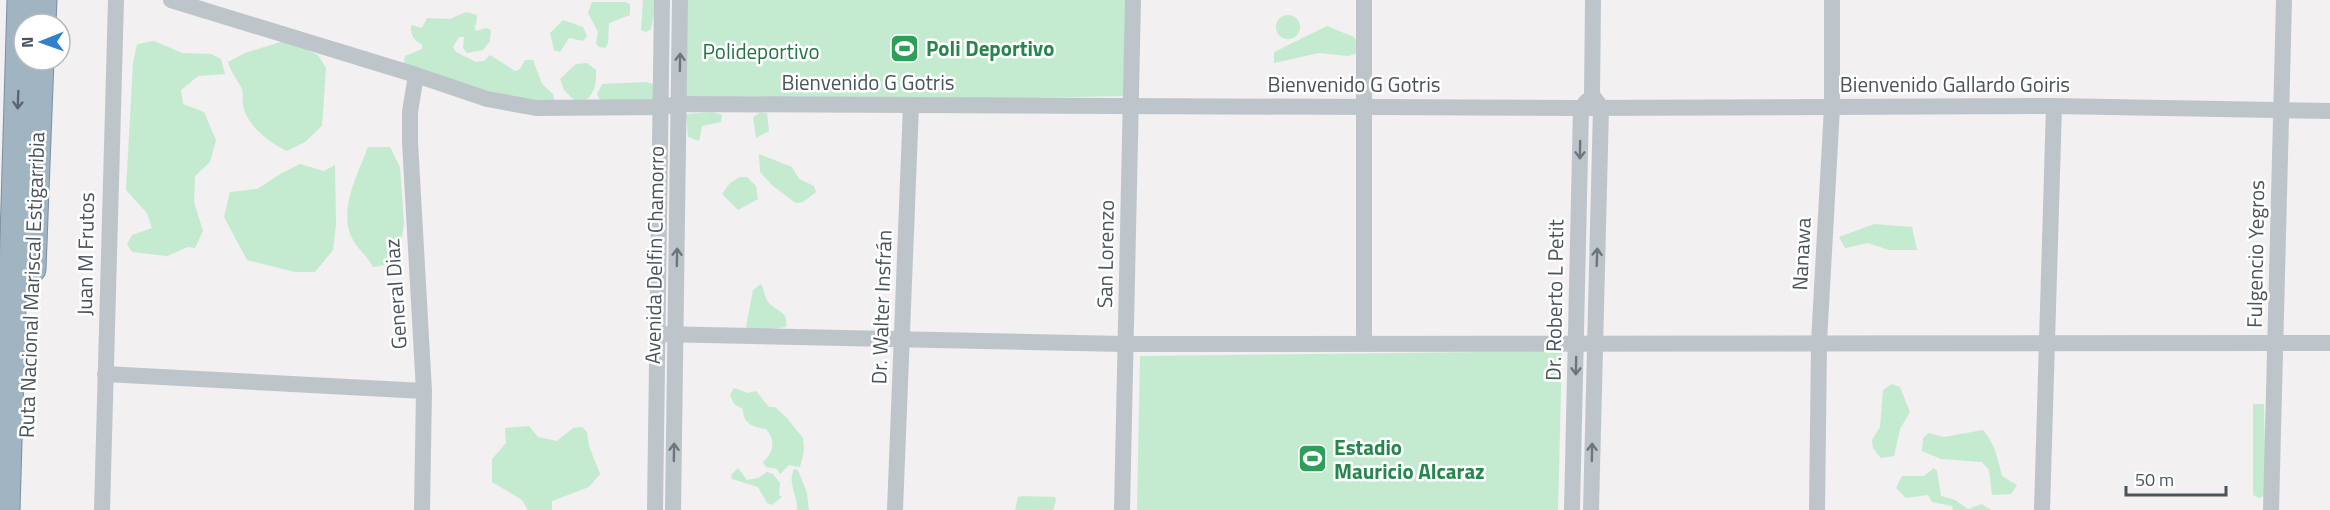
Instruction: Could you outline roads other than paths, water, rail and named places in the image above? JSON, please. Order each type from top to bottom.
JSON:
[{"type":"highway","name":"Ruta Nacional Mariscal Estigarribia","points":[[6,510],[21,0]]},
{"type":"highway","name":"Ruta Nacional Mariscal Estigarribia","points":[[22,510],[40,72]]},
{"type":"street","name":"Juan M Frutos","points":[[102,510],[116,0]]},
{"type":"street","name":"Bienvenido G Gotris","points":[[171,0],[487,99],[536,108],[661,107],[679,104],[1364,107],[1591,104]]},
{"type":"street","name":"Avenida Delfin Chamorro","points":[[656,510],[662,0]]},
{"type":"street","name":"Avenida Delfin Chamorro","points":[[673,510],[681,0]]},
{"type":"street","name":"San Lorenzo","points":[[1122,510],[1133,0]]},
{"type":"street","points":[[1364,0],[1365,343]]},
{"type":"street","name":"Dr. Roberto L Petit","points":[[1591,510],[1595,344],[1591,104],[1593,0]]},
{"type":"street","name":"Nanawa","points":[[1817,510],[1819,342],[1832,107],[1832,0]]},
{"type":"street","name":"Fulgencio Yegros","points":[[2271,510],[2284,0]]},
{"type":"street","name":"General Diaz","points":[[416,75],[410,112],[410,142],[424,391],[422,510]]},
{"type":"street","name":"Dr. Roberto L Petit","points":[[1572,510],[1576,342],[1591,104]]},
{"type":"street","name":"Bienvenido Gallardo Goiris","points":[[1591,104],[1832,107],[2054,106],[2330,111]]},
{"type":"street","name":"Dr. Walter Insfrán","points":[[895,510],[911,105]]},
{"type":"street","points":[[2042,510],[2049,342],[2054,106]]},
{"type":"street","points":[[657,334],[1125,344],[2330,343]]},
{"type":"street","points":[[105,374],[424,391]]},
{"type":"place","name":"Poli Deportivo","points":[[905,48]]},
{"type":"place","name":"Estadio Mauricio Alcaraz","points":[[1313,459]]},
{"type":"park label","name":"Polideportivo","points":[[761,51]]}]
